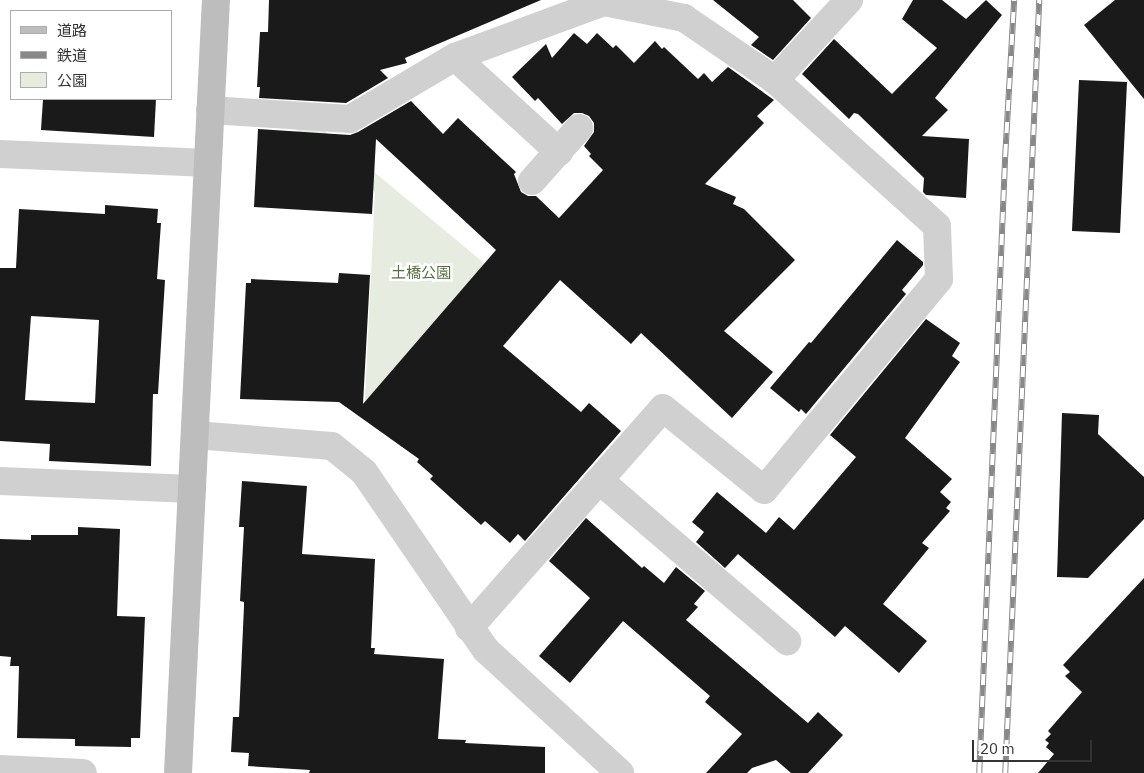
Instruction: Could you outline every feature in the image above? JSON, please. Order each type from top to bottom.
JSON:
[{"type":"street","points":[[178,773],[216,0]]},
{"type":"street","points":[[775,80],[849,0]]},
{"type":"street","points":[[210,110],[350,119],[455,57],[604,2],[684,18],[775,80],[937,226],[939,279],[764,490],[663,408],[469,628]]},
{"type":"street","points":[[455,57],[559,152]]},
{"type":"street","points":[[532,181],[579,128]]},
{"type":"street","points":[[0,154],[208,163]]},
{"type":"street","points":[[194,435],[332,446],[364,472],[469,628],[486,650],[620,773]]},
{"type":"street","points":[[598,480],[786,641]]},
{"type":"street","points":[[0,481],[192,489]]},
{"type":"street","points":[[0,769],[83,773]]},
{"type":"green space","name":"土橋公園","points":[[287,123],[316,124],[489,267],[364,417],[375,192]]},
{"type":"building","points":[[269,0],[541,0],[405,58],[407,63],[380,70],[388,78],[346,103],[259,98],[260,87],[257,87],[260,32],[268,32]]},
{"type":"building","points":[[713,0],[793,0],[811,18],[773,60],[751,45],[759,37]]},
{"type":"building","points":[[913,0],[942,0],[966,19],[986,0],[1002,15],[935,98],[948,110],[922,136],[969,139],[966,198],[926,195],[923,192],[924,178],[858,114],[854,113],[849,119],[802,74],[834,39],[892,94],[937,48],[902,19]]},
{"type":"building","points":[[1115,0],[1144,0],[1144,99],[1084,25]]},
{"type":"building","points":[[574,33],[587,44],[597,33],[613,48],[616,45],[634,63],[655,41],[698,79],[704,73],[712,82],[728,67],[774,100],[757,116],[764,123],[705,184],[736,197],[733,204],[744,209],[795,260],[724,331],[773,372],[732,418],[641,333],[631,344],[560,280],[503,346],[581,412],[589,403],[621,431],[525,541],[518,534],[510,543],[485,521],[481,525],[430,479],[433,476],[417,462],[419,459],[339,402],[240,399],[246,283],[251,283],[251,279],[338,283],[339,273],[370,275],[363,404],[496,250],[376,139],[372,214],[254,207],[258,129],[350,135],[411,101],[443,134],[458,118],[516,172],[514,174],[521,192],[528,196],[536,196],[559,218],[603,170],[589,156],[591,154],[584,146],[594,132],[594,123],[589,116],[582,113],[574,113],[562,124],[538,98],[535,101],[512,77],[546,44],[552,58]]},
{"type":"building","points":[[1079,80],[1127,82],[1120,233],[1072,231]]},
{"type":"building","points":[[43,100],[156,100],[154,137],[41,130]]},
{"type":"building","points":[[105,205],[158,209],[157,223],[161,223],[157,279],[165,280],[158,394],[153,394],[151,466],[49,461],[50,444],[0,441],[0,268],[16,268],[19,209],[105,214]],"holes":[[[31,316],[99,320],[95,403],[25,400]]]},
{"type":"building","points":[[897,240],[923,262],[923,265],[902,290],[906,294],[806,414],[801,409],[799,412],[770,388],[809,342],[811,343]]},
{"type":"building","points":[[926,319],[960,343],[952,356],[960,362],[905,438],[952,479],[940,492],[951,502],[946,508],[950,511],[922,543],[929,548],[883,604],[927,641],[899,673],[845,626],[835,637],[738,554],[725,568],[696,542],[704,532],[692,522],[717,492],[766,533],[779,517],[794,530],[856,457],[830,435]]},
{"type":"building","points":[[1062,413],[1099,415],[1098,434],[1144,477],[1144,519],[1088,578],[1057,577]]},
{"type":"building","points":[[242,481],[307,486],[302,554],[375,559],[371,648],[375,648],[374,654],[444,659],[438,739],[466,740],[465,743],[545,747],[545,773],[309,773],[310,770],[248,766],[249,753],[231,752],[233,717],[239,717],[244,606],[244,602],[240,601],[244,527],[239,527]]},
{"type":"building","points":[[586,518],[642,568],[644,566],[664,583],[676,567],[705,591],[694,604],[698,607],[686,620],[808,723],[818,712],[843,735],[808,773],[791,773],[776,760],[752,768],[747,773],[706,773],[742,734],[705,702],[710,696],[623,621],[570,683],[539,656],[590,598],[549,561]]},
{"type":"building","points":[[78,527],[120,529],[117,616],[145,617],[140,738],[131,738],[131,747],[75,746],[75,739],[17,738],[19,666],[10,666],[11,657],[0,656],[0,539],[31,540],[31,535],[78,535]]},
{"type":"building","points":[[1144,578],[1144,773],[1038,773],[1054,754],[1046,747],[1049,743],[1045,740],[1051,734],[1048,731],[1082,692],[1065,676],[1070,672],[1063,665]]},
{"type":"railway","points":[[979,773],[1005,155],[1014,0]]},
{"type":"railway","points":[[1005,773],[1039,0]]}]
